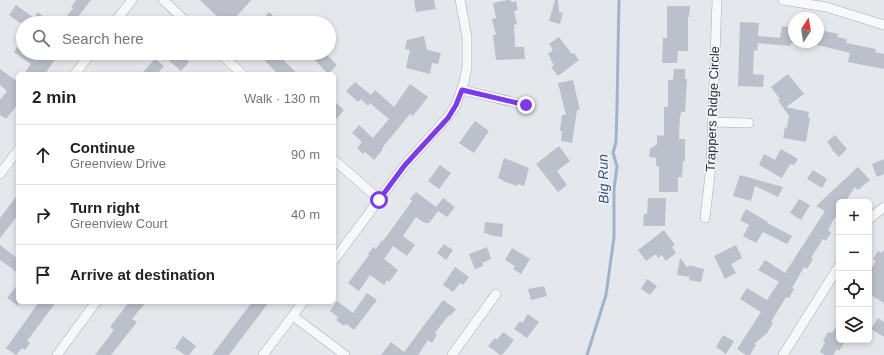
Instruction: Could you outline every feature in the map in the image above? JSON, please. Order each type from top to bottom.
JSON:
[{"type":"street","points":[[119,16],[132,0]]},
{"type":"street","points":[[163,0],[180,16]]},
{"type":"street","points":[[336,257],[405,165],[448,118],[456,105],[462,90],[467,67],[467,37],[460,0]]},
{"type":"street","name":"Trappers Ridge Circle","points":[[706,218],[711,166],[717,0]]},
{"type":"street","points":[[783,0],[826,8],[884,24]]},
{"type":"street","points":[[77,72],[86,60]]},
{"type":"street","points":[[227,60],[240,72]]},
{"type":"street","points":[[462,90],[526,105]]},
{"type":"street","points":[[713,122],[749,123]]},
{"type":"street","points":[[0,174],[16,153]]},
{"type":"street","points":[[336,162],[379,200]]},
{"type":"street","points":[[872,217],[884,207]]},
{"type":"street","points":[[783,355],[836,271]]},
{"type":"street","points":[[452,355],[496,294]]},
{"type":"street","points":[[56,355],[94,304]]},
{"type":"street","points":[[263,355],[301,304]]},
{"type":"street","points":[[292,316],[345,355]]},
{"type":"building","points":[[76,0],[91,0],[79,16],[67,16],[73,8],[71,7]]},
{"type":"building","points":[[200,0],[251,0],[237,16],[217,16]]},
{"type":"building","points":[[414,0],[434,0],[436,9],[416,12]]},
{"type":"building","points":[[511,0],[511,2],[516,1],[518,10],[514,11],[517,24],[514,25],[515,47],[524,47],[525,59],[496,60],[493,35],[496,35],[492,19],[496,18],[493,3]]},
{"type":"building","points":[[555,0],[558,0],[559,12],[563,13],[560,24],[549,21]]},
{"type":"building","points":[[16,5],[31,16],[16,16],[16,20],[9,15]]},
{"type":"building","points":[[667,6],[690,6],[688,17],[688,51],[678,51],[677,63],[662,63],[663,38],[667,38]]},
{"type":"building","points":[[38,12],[42,16],[35,16]]},
{"type":"building","points":[[269,12],[273,16],[266,16]]},
{"type":"building","points":[[740,22],[759,23],[758,36],[780,38],[782,26],[788,27],[788,46],[758,43],[757,51],[754,50],[753,74],[764,75],[763,87],[738,86]]},
{"type":"building","points":[[824,31],[838,34],[837,37],[847,39],[846,43],[876,49],[875,52],[884,54],[884,69],[848,62],[850,53],[824,47]]},
{"type":"building","points":[[424,36],[427,50],[441,53],[438,64],[432,63],[430,74],[406,68],[410,50],[405,49],[407,40]]},
{"type":"building","points":[[559,37],[572,54],[574,53],[579,60],[558,76],[551,67],[554,65],[548,54],[553,50],[549,44]]},
{"type":"building","points":[[25,60],[55,60],[46,72],[25,72],[31,64]]},
{"type":"building","points":[[154,60],[164,66],[159,72],[143,72]]},
{"type":"building","points":[[168,60],[187,60],[189,62],[181,71]]},
{"type":"building","points":[[283,60],[296,72],[276,72],[265,61]]},
{"type":"building","points":[[315,60],[332,60],[337,65],[330,72],[326,72]]},
{"type":"building","points":[[0,69],[16,81],[16,106],[6,119],[0,115],[0,100],[7,91],[0,85]]},
{"type":"building","points":[[674,69],[685,69],[685,79],[687,79],[685,112],[681,112],[680,115],[679,139],[685,139],[685,161],[683,161],[682,177],[678,177],[678,192],[659,192],[659,166],[656,166],[656,158],[649,157],[650,149],[657,144],[657,135],[664,136],[664,107],[668,107],[668,80],[673,80]]},
{"type":"building","points":[[788,74],[804,94],[786,107],[809,112],[808,117],[810,118],[806,142],[783,138],[785,127],[787,128],[789,116],[778,100],[780,99],[771,87]]},
{"type":"building","points":[[573,80],[580,110],[577,110],[572,143],[561,141],[562,131],[560,131],[562,115],[566,115],[558,83]]},
{"type":"building","points":[[355,82],[371,95],[375,90],[394,107],[410,84],[428,97],[413,116],[410,114],[374,160],[365,152],[363,154],[357,148],[362,142],[352,133],[359,125],[373,138],[389,119],[370,103],[368,106],[361,99],[358,102],[346,91]]},
{"type":"building","points":[[336,103],[344,110],[336,120]]},
{"type":"building","points":[[475,121],[489,131],[474,153],[459,143]]},
{"type":"building","points":[[835,135],[847,149],[839,157],[831,149],[832,148],[827,142]]},
{"type":"building","points":[[559,146],[570,161],[557,171],[567,185],[558,192],[536,164]]},
{"type":"building","points":[[781,149],[798,159],[794,165],[790,164],[782,178],[759,165],[764,154],[775,160]]},
{"type":"building","points":[[504,158],[529,168],[524,186],[518,184],[517,186],[498,178]]},
{"type":"building","points":[[884,159],[884,174],[877,177],[872,164]]},
{"type":"building","points":[[440,165],[451,173],[439,189],[428,181]]},
{"type":"building","points":[[858,167],[870,180],[858,190],[855,187],[847,199],[836,199],[836,216],[828,229],[831,233],[826,241],[823,239],[811,258],[813,259],[807,269],[804,267],[792,288],[794,289],[789,298],[786,297],[771,322],[773,323],[767,333],[754,344],[756,345],[750,355],[746,355],[737,349],[761,312],[740,299],[747,288],[767,300],[779,282],[758,270],[765,260],[785,273],[825,211],[816,206]]},
{"type":"building","points":[[813,170],[827,179],[822,188],[807,179]]},
{"type":"building","points":[[740,175],[783,187],[778,197],[755,186],[751,201],[733,196]]},
{"type":"building","points":[[416,192],[436,207],[443,198],[455,207],[447,217],[438,211],[429,223],[425,223],[416,217],[403,236],[415,245],[407,256],[393,246],[384,259],[398,270],[389,282],[387,280],[384,285],[370,275],[359,291],[348,283],[369,255],[368,254],[373,247],[376,249],[382,240],[383,241],[412,201],[410,199]]},
{"type":"building","points":[[16,197],[16,218],[0,238],[0,218]]},
{"type":"building","points":[[648,198],[666,198],[665,226],[643,226],[644,214],[647,214]]},
{"type":"building","points":[[799,199],[810,205],[801,220],[790,213]]},
{"type":"building","points":[[746,209],[768,222],[767,223],[792,236],[787,244],[763,232],[756,243],[743,236],[749,225],[740,220]]},
{"type":"building","points":[[485,222],[503,224],[502,237],[484,233]]},
{"type":"building","points":[[664,230],[675,245],[672,247],[676,253],[666,261],[662,255],[658,258],[656,254],[646,261],[638,250]]},
{"type":"building","points":[[444,244],[453,250],[446,260],[437,253]]},
{"type":"building","points":[[0,245],[16,257],[16,272],[0,260]]},
{"type":"building","points":[[736,245],[742,258],[731,264],[736,273],[725,279],[714,256]]},
{"type":"building","points":[[487,247],[491,259],[482,263],[483,266],[475,269],[469,254]]},
{"type":"building","points":[[512,248],[530,259],[521,274],[513,269],[515,266],[505,260]]},
{"type":"building","points":[[884,249],[884,303],[872,296],[872,267],[876,261],[873,259],[878,251],[882,253]]},
{"type":"building","points":[[680,258],[688,268],[689,265],[704,269],[701,282],[689,280],[690,277],[677,275]]},
{"type":"building","points":[[455,267],[469,277],[463,285],[460,283],[453,292],[443,285]]},
{"type":"building","points":[[647,279],[657,286],[650,295],[641,289]]},
{"type":"building","points":[[544,286],[547,296],[531,300],[528,289]]},
{"type":"building","points":[[16,287],[16,304],[18,304],[18,306],[7,298]]},
{"type":"building","points":[[367,293],[377,300],[354,330],[346,324],[344,326],[336,320],[338,317],[330,311],[337,301],[353,313]]},
{"type":"building","points":[[443,300],[456,309],[450,316],[449,315],[435,333],[437,335],[432,343],[428,340],[418,355],[381,355],[391,342],[404,352]]},
{"type":"building","points":[[38,304],[55,304],[27,341],[30,343],[25,350],[22,348],[16,355],[6,348]]},
{"type":"building","points":[[127,304],[144,304],[132,319],[137,322],[111,355],[95,355],[114,330],[110,327]]},
{"type":"building","points":[[250,304],[267,304],[229,355],[212,355]]},
{"type":"building","points":[[528,314],[539,322],[527,338],[514,329],[520,321],[522,323]]},
{"type":"building","points":[[878,318],[884,322],[884,337],[872,330]]},
{"type":"building","points":[[836,327],[836,343],[844,343],[839,351],[837,349],[833,355],[825,355],[820,352],[825,342],[823,341],[828,332],[832,333]]},
{"type":"building","points":[[503,332],[514,340],[502,355],[500,355],[488,346],[495,338],[497,340]]},
{"type":"building","points":[[723,335],[734,341],[726,354],[716,347]]},
{"type":"building","points":[[183,336],[196,346],[189,355],[185,355],[175,348]]},
{"type":"waterway","name":"Big Run","points":[[587,355],[606,295],[614,237],[614,189],[617,166],[613,153],[616,142],[619,0]]},
{"type":"route","points":[[379,200],[405,165],[448,118],[456,105],[462,90],[526,105]]}]
